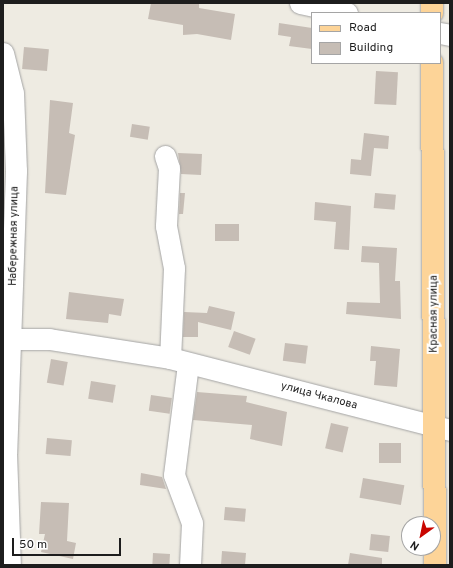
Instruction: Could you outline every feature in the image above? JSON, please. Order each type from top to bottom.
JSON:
[{"type":"main road","name":"Красная улица","points":[[432,64],[442,428],[435,565]]},
{"type":"street","points":[[300,3],[343,12]]},
{"type":"street","name":"Набережная улица","points":[[3,52],[13,92],[16,171],[12,339],[6,454],[10,565]]},
{"type":"street","points":[[165,156],[169,168],[166,226],[174,268],[178,361],[174,475],[192,523],[190,565]]},
{"type":"street","name":"улица Чкалова","points":[[12,339],[49,339],[178,361],[320,394],[442,428]]},
{"type":"building","points":[[151,3],[199,3],[199,8],[235,14],[231,40],[197,34],[183,35],[183,25],[148,19]]},
{"type":"building","points":[[279,23],[311,28],[311,49],[289,46],[291,37],[278,35]]},
{"type":"building","points":[[24,47],[49,49],[47,71],[22,69]]},
{"type":"building","points":[[376,71],[398,72],[396,105],[374,104]]},
{"type":"building","points":[[50,100],[73,103],[69,133],[75,135],[66,195],[45,193]]},
{"type":"building","points":[[132,124],[150,127],[148,140],[130,137]]},
{"type":"building","points":[[364,133],[389,136],[388,149],[374,148],[371,176],[350,174],[351,159],[361,160]]},
{"type":"building","points":[[178,153],[202,154],[201,175],[181,174]]},
{"type":"building","points":[[180,193],[185,193],[183,214],[179,214]]},
{"type":"building","points":[[375,193],[396,195],[395,210],[374,208]]},
{"type":"building","points":[[315,202],[351,206],[349,250],[334,249],[336,222],[314,220]]},
{"type":"building","points":[[215,224],[239,224],[239,241],[215,241]]},
{"type":"building","points":[[362,246],[397,248],[395,281],[400,281],[401,319],[346,314],[347,302],[380,303],[379,263],[361,262]]},
{"type":"building","points":[[69,292],[124,299],[121,316],[109,314],[108,323],[66,319]]},
{"type":"building","points":[[209,306],[235,312],[231,330],[198,322],[198,337],[183,337],[184,312],[207,313]]},
{"type":"building","points":[[234,331],[256,339],[250,355],[228,347]]},
{"type":"building","points":[[285,343],[308,346],[306,364],[283,361]]},
{"type":"building","points":[[371,346],[400,349],[397,387],[374,385],[376,361],[370,361]]},
{"type":"building","points":[[51,359],[68,362],[64,386],[47,383]]},
{"type":"building","points":[[91,381],[116,385],[113,403],[88,399]]},
{"type":"building","points":[[197,392],[247,396],[246,402],[287,412],[282,446],[250,439],[252,425],[193,420]]},
{"type":"building","points":[[151,395],[172,398],[170,414],[149,411]]},
{"type":"building","points":[[331,423],[349,427],[343,452],[325,448]]},
{"type":"building","points":[[47,438],[72,440],[71,456],[46,454]]},
{"type":"building","points":[[379,443],[401,443],[401,463],[379,463]]},
{"type":"building","points":[[141,473],[162,477],[166,489],[140,485]]},
{"type":"building","points":[[363,478],[404,485],[401,505],[360,498]]},
{"type":"building","points":[[41,502],[69,503],[67,541],[76,543],[73,559],[41,552],[45,534],[39,534]]},
{"type":"building","points":[[225,507],[246,509],[245,522],[224,520]]},
{"type":"building","points":[[371,534],[390,536],[388,552],[369,550]]},
{"type":"building","points":[[222,551],[246,553],[245,565],[221,565]]},
{"type":"building","points":[[153,553],[170,554],[169,565],[152,565]]},
{"type":"building","points":[[350,553],[382,558],[382,565],[348,565]]}]
